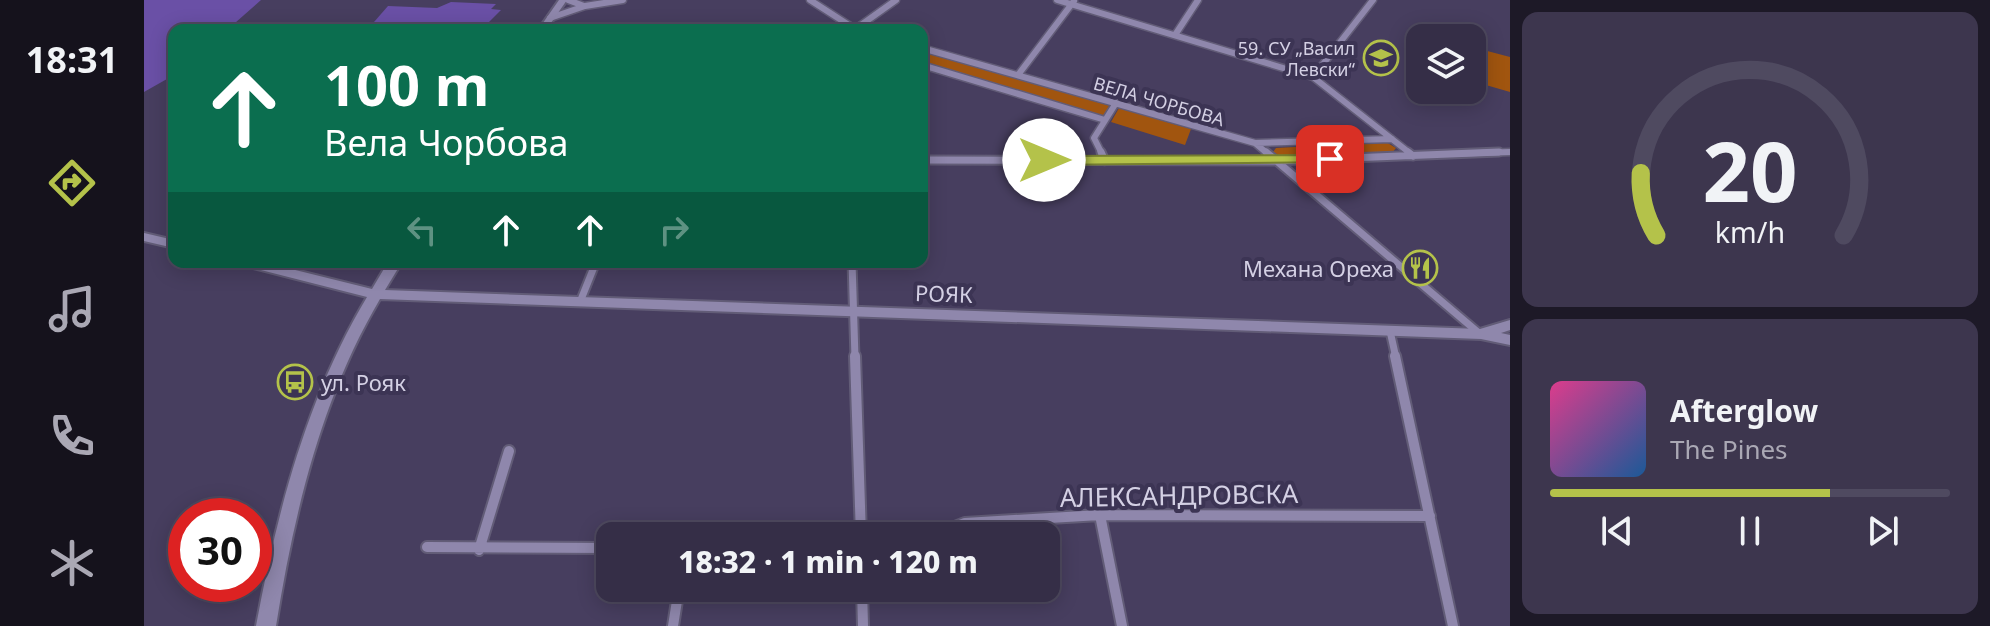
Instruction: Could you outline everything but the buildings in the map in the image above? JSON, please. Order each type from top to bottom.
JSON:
[{"type":"street","points":[[546,24],[565,0],[585,6]]},
{"type":"street","points":[[550,18],[585,6],[623,0]]},
{"type":"street","points":[[810,0],[846,24]]},
{"type":"street","points":[[863,24],[896,0]]},
{"type":"street","points":[[1057,0],[1073,2],[1313,77],[1413,156]]},
{"type":"street","points":[[1175,35],[1198,0]]},
{"type":"street","points":[[1313,77],[1373,0]]},
{"type":"street","points":[[1018,75],[1073,2]]},
{"type":"street","name":"ВЕЛА ЧОРБОВА","points":[[928,50],[1255,143],[1276,145],[1392,139]]},
{"type":"street","points":[[935,69],[949,56]]},
{"type":"street","name":"ВЕЛА ЧОРБОВА","points":[[928,67],[1105,120]]},
{"type":"street","points":[[1105,161],[1094,138],[1116,103]]},
{"type":"street","points":[[1255,143],[1480,334],[1510,340]]},
{"type":"street","points":[[928,160],[1275,161],[1510,152]]},
{"type":"street","points":[[144,237],[168,243]]},
{"type":"street","name":"РОЯК","points":[[269,268],[375,294],[1480,334],[1510,325]]},
{"type":"street","points":[[266,626],[278,546],[297,473],[335,369],[391,268]]},
{"type":"street","points":[[580,302],[594,268]]},
{"type":"street","points":[[852,268],[861,522]]},
{"type":"street","points":[[1390,331],[1453,626]]},
{"type":"street","points":[[479,550],[509,451]]},
{"type":"street","points":[[1100,515],[1122,626]]},
{"type":"street","name":"АЛЕКСАНДРОВСКА","points":[[982,522],[1100,515],[1430,516]]},
{"type":"street","points":[[427,547],[479,550],[596,548]]},
{"type":"street","points":[[673,626],[677,602]]},
{"type":"street","points":[[862,602],[863,626]]},
{"type":"shaded area","points":[[928,50],[1116,103],[1105,120],[928,67]]},
{"type":"shaded area","points":[[1486,51],[1510,57],[1510,92],[1486,85]]},
{"type":"shaded area","points":[[1119,108],[1191,129],[1185,145],[1111,122]]},
{"type":"shaded area","points":[[1386,142],[1396,148],[1392,153],[1282,157],[1273,152],[1276,148]]},
{"type":"place","name":"59. СУ „Васил Левски“","points":[[1381,58]]},
{"type":"place","name":"Механа Ореха","points":[[1420,268]]},
{"type":"place","name":"ул. Рояк","points":[[295,382]]},
{"type":"route","points":[[1044,160],[1330,159]]}]
